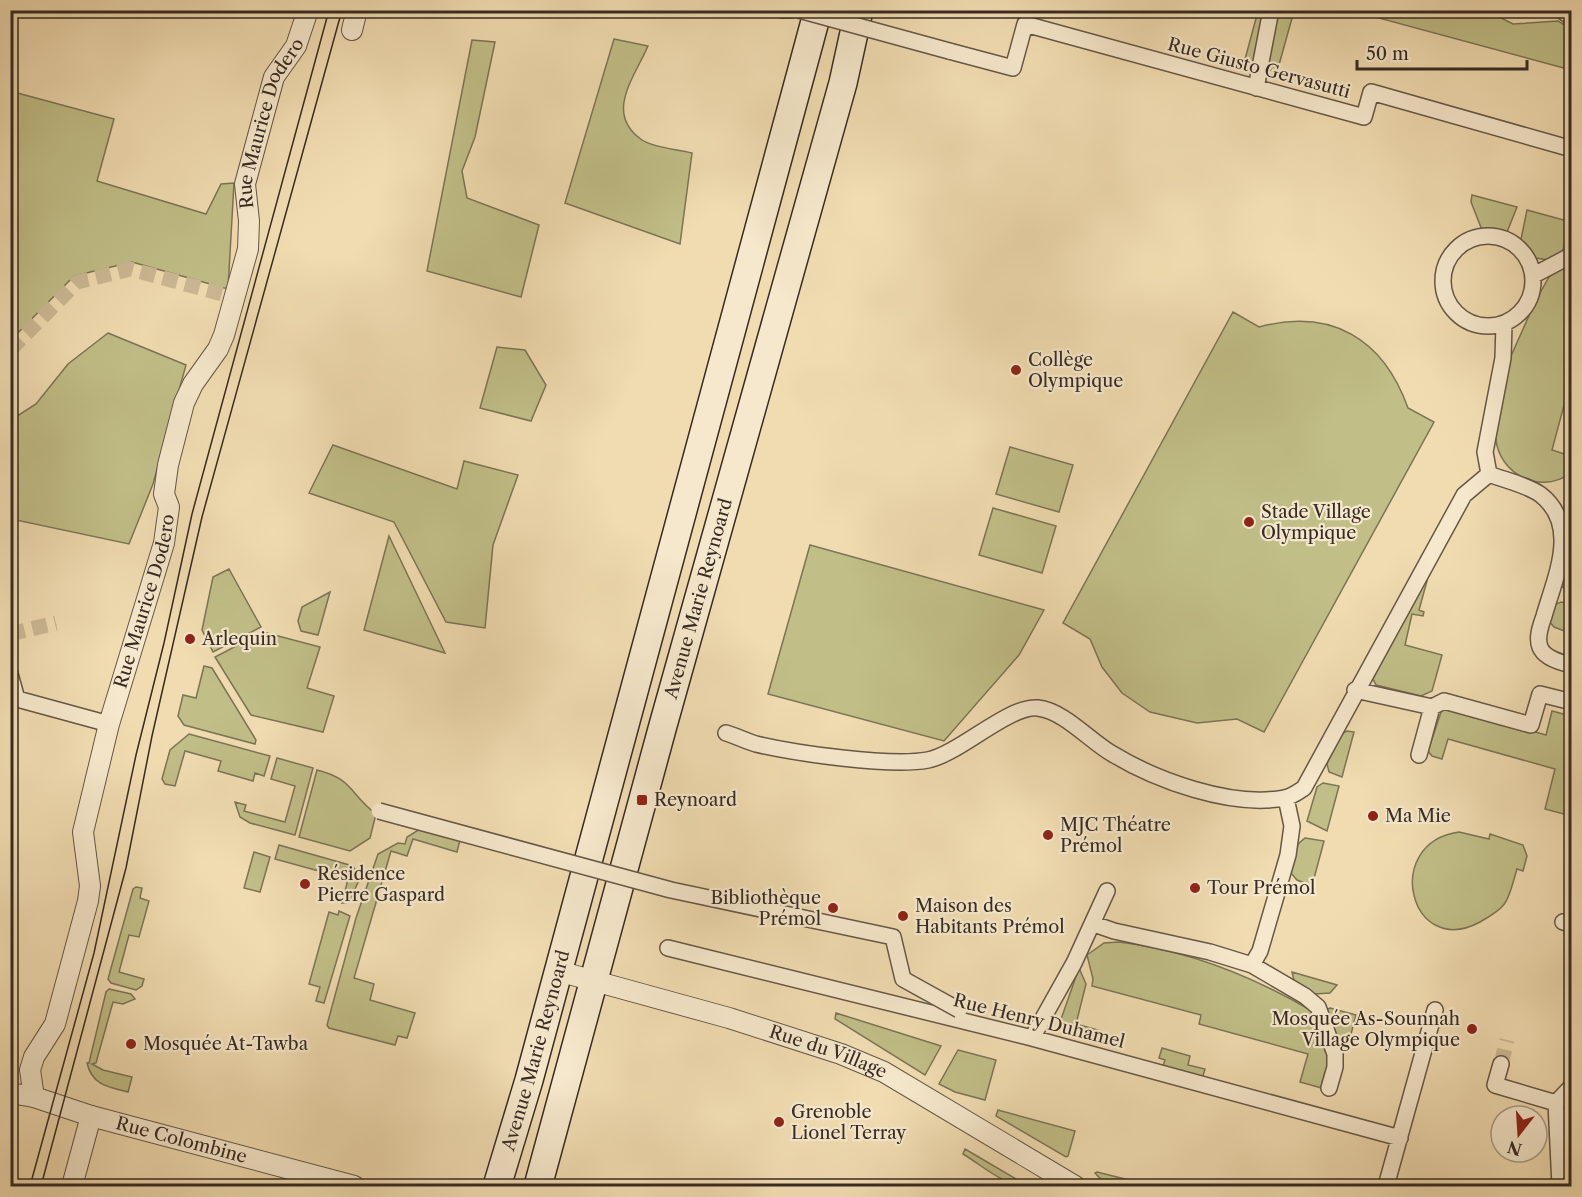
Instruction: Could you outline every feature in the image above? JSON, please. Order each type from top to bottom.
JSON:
[{"type":"main road","name":"Avenue Marie Reynoard","points":[[497,1186],[558,971],[818,10]]},
{"type":"main road","name":"Avenue Marie Reynoard","points":[[538,1186],[843,83],[859,10]]},
{"type":"street","name":"Rue Maurice Dodero","points":[[33,1097],[30,1070],[34,1058],[55,1024],[88,901],[90,886],[82,832],[109,724],[164,543],[169,507],[164,494],[168,465],[184,403],[193,384],[221,342],[244,267],[249,236],[245,184],[274,77],[296,46],[308,10]]},
{"type":"street","points":[[351,30],[357,10]]},
{"type":"street","points":[[782,10],[790,10]]},
{"type":"street","name":"Rue Giusto Gervasutti","points":[[799,10],[1013,68],[1027,17],[1256,88],[1364,117],[1371,92],[1572,149]]},
{"type":"street","points":[[1256,88],[1271,10]]},
{"type":"street","points":[[1561,10],[1572,18]]},
{"type":"street","points":[[1478,236],[1493,236],[1508,240],[1520,248],[1529,261],[1534,275],[1533,291],[1527,305],[1517,316],[1504,324],[1475,325],[1462,318],[1451,308],[1445,295],[1442,280],[1445,266],[1452,252],[1464,242],[1478,236]]},
{"type":"street","points":[[1534,275],[1572,255]]},
{"type":"street","points":[[1489,474],[1485,452],[1503,358],[1504,324]]},
{"type":"street","points":[[1489,474],[1540,494],[1559,518],[1563,540],[1561,559],[1539,633],[1540,648],[1546,655],[1572,665]]},
{"type":"street","points":[[726,733],[754,743],[821,754],[884,760],[929,760],[987,731],[1015,713],[1037,708],[1058,716],[1167,790],[1257,800],[1286,798],[1304,788],[1335,734],[1355,690],[1464,495],[1489,474]]},
{"type":"street","points":[[10,674],[14,698],[109,724]]},
{"type":"street","points":[[1355,690],[1432,707],[1444,700],[1532,725],[1540,694],[1572,702]]},
{"type":"street","points":[[1419,755],[1432,707]]},
{"type":"street","points":[[1252,966],[1260,951],[1288,855],[1292,826],[1286,798]]},
{"type":"street","points":[[379,811],[671,890],[893,937],[903,979],[961,1016]]},
{"type":"street","points":[[1032,1038],[1052,1007],[1094,924],[1107,891]]},
{"type":"street","points":[[1094,924],[1114,931],[1210,952],[1252,966],[1305,996],[1318,1007],[1335,1054],[1335,1067],[1329,1088]]},
{"type":"street","name":"Rue Henry Duhamel","points":[[668,948],[961,1016],[1032,1038],[1400,1138]]},
{"type":"street","name":"Rue du Village","points":[[558,971],[729,1017],[819,1046],[884,1072],[1065,1184]]},
{"type":"street","points":[[1386,1186],[1435,1010]]},
{"type":"street","points":[[1501,1064],[1496,1085],[1556,1103]]},
{"type":"street","points":[[1560,1186],[1556,1103],[1572,1086]]},
{"type":"street","name":"Rue Colombine","points":[[10,1093],[33,1097],[92,1116],[354,1186]]},
{"type":"street","points":[[72,1186],[92,1116]]},
{"type":"shaded area","points":[[1258,11],[1266,11],[1254,65],[1244,63]]},
{"type":"shaded area","points":[[1279,11],[1294,11],[1277,72],[1266,69]]},
{"type":"shaded area","points":[[1374,11],[1487,11],[1513,24],[1558,21],[1571,29],[1571,70],[1375,17]]},
{"type":"shaded area","points":[[614,39],[648,46],[626,95],[625,119],[631,130],[647,143],[692,153],[680,244],[565,203]]},
{"type":"shaded area","points":[[472,40],[495,42],[475,137],[462,171],[467,198],[539,225],[521,297],[427,271]]},
{"type":"shaded area","points":[[10,91],[114,119],[97,181],[206,214],[221,184],[234,183],[228,289],[132,262],[74,276],[11,340]]},
{"type":"shaded area","points":[[1472,195],[1517,207],[1507,232],[1499,234],[1482,230],[1471,202]]},
{"type":"shaded area","points":[[1527,210],[1571,222],[1563,250],[1549,260],[1535,258],[1520,244]]},
{"type":"shaded area","points":[[1571,260],[1571,379],[1552,450],[1571,456],[1571,473],[1558,480],[1531,481],[1509,467],[1501,456],[1496,443],[1496,428],[1511,356],[1536,300],[1549,277]]},
{"type":"shaded area","name":"Stade Village Olympique","points":[[1233,312],[1259,327],[1285,322],[1309,322],[1331,326],[1351,334],[1369,347],[1384,363],[1408,408],[1434,422],[1264,732],[1237,719],[1197,723],[1150,712],[1122,693],[1102,667],[1090,639],[1063,623]]},
{"type":"shaded area","points":[[108,333],[186,365],[153,484],[129,544],[11,519],[11,420],[36,404],[68,364]]},
{"type":"shaded area","points":[[497,347],[525,350],[546,385],[531,421],[480,408]]},
{"type":"shaded area","points":[[333,445],[457,489],[464,461],[518,475],[493,545],[485,628],[446,622],[394,522],[309,493]]},
{"type":"shaded area","points":[[1010,447],[1073,465],[1059,512],[996,494]]},
{"type":"shaded area","points":[[993,508],[1056,526],[1042,573],[979,555]]},
{"type":"shaded area","points":[[389,536],[445,653],[364,630]]},
{"type":"shaded area","points":[[810,545],[1044,610],[1019,655],[944,741],[768,694]]},
{"type":"shaded area","points":[[1571,553],[1571,591],[1562,587],[1559,581]]},
{"type":"shaded area","points":[[229,569],[261,627],[213,652],[202,630],[213,577]]},
{"type":"shaded area","points":[[1422,581],[1427,581],[1419,610],[1424,612],[1423,616],[1412,614],[1405,645],[1442,655],[1432,691],[1421,696],[1376,685],[1373,679]]},
{"type":"shaded area","points":[[330,592],[318,635],[301,631],[298,621],[302,607]]},
{"type":"shaded area","points":[[1561,602],[1571,604],[1567,632],[1554,627],[1549,621],[1554,605]]},
{"type":"shaded area","points":[[263,632],[320,647],[307,688],[334,696],[323,732],[251,715],[215,657]]},
{"type":"shaded area","points":[[204,666],[212,668],[256,740],[255,744],[184,725],[178,716],[183,695],[196,698]]},
{"type":"shaded area","points":[[1443,706],[1546,735],[1552,711],[1571,716],[1571,816],[1545,809],[1555,769],[1448,739],[1442,759],[1432,756],[1428,751]]},
{"type":"shaded area","points":[[1347,731],[1354,732],[1342,777],[1329,772],[1327,764],[1341,734]]},
{"type":"shaded area","points":[[189,734],[270,756],[264,776],[255,773],[253,781],[218,771],[221,761],[185,751],[175,786],[165,784],[162,779],[170,750]]},
{"type":"shaded area","points":[[277,758],[313,768],[295,835],[250,823],[240,817],[235,802],[246,805],[244,811],[285,822],[295,786],[271,779]]},
{"type":"shaded area","points":[[317,770],[344,782],[376,814],[370,838],[350,851],[299,837]]},
{"type":"shaded area","points":[[1323,783],[1339,786],[1327,831],[1307,821],[1317,787]]},
{"type":"shaded area","points":[[420,829],[460,840],[457,852],[413,839],[407,856],[391,851],[354,978],[374,984],[370,1000],[415,1013],[407,1038],[398,1036],[395,1045],[329,1028],[327,1025],[356,918],[378,854],[398,843],[405,844],[407,837]]},
{"type":"shaded area","points":[[1459,832],[1489,839],[1490,834],[1523,845],[1527,856],[1523,871],[1517,869],[1506,902],[1480,922],[1456,929],[1436,926],[1422,913],[1414,895],[1413,875],[1420,856],[1435,841]]},
{"type":"shaded area","points":[[1305,838],[1324,841],[1312,886],[1297,880],[1291,873],[1298,844]]},
{"type":"shaded area","points":[[279,845],[353,866],[360,878],[349,902],[342,903],[348,879],[275,859]]},
{"type":"shaded area","points":[[254,852],[270,857],[260,892],[244,888]]},
{"type":"shaded area","points":[[142,888],[140,898],[149,901],[139,937],[129,935],[119,972],[144,979],[142,986],[136,990],[111,983],[108,979],[133,889]]},
{"type":"shaded area","points":[[339,911],[350,916],[324,1003],[316,1001],[320,987],[309,984],[329,912],[338,915]]},
{"type":"shaded area","points":[[1119,942],[1170,951],[1219,966],[1312,1011],[1331,1059],[1325,1089],[1300,1082],[1308,1054],[1199,1024],[1201,1015],[1092,986],[1093,979],[1087,955],[1104,943]]},
{"type":"shaded area","points":[[1079,968],[1086,984],[1076,1024],[1098,1030],[1095,1041],[1069,1034],[1060,1022]]},
{"type":"shaded area","points":[[1292,972],[1337,985],[1330,993],[1314,994],[1295,985]]},
{"type":"shaded area","points":[[109,989],[131,994],[135,999],[123,1004],[113,1002],[96,1063],[92,1064],[103,1070],[132,1077],[128,1092],[97,1081],[87,1063],[89,1063],[106,992]]},
{"type":"shaded area","points":[[1330,1008],[1356,1015],[1350,1038],[1346,1043],[1336,1043],[1326,1010]]},
{"type":"shaded area","points":[[836,1013],[941,1046],[925,1075],[835,1019]]},
{"type":"shaded area","points":[[1162,1048],[1190,1056],[1188,1065],[1205,1069],[1202,1079],[1162,1069],[1165,1060],[1159,1058]]},
{"type":"shaded area","points":[[958,1050],[996,1060],[985,1100],[955,1092],[939,1084]]},
{"type":"shaded area","points":[[998,1110],[1075,1131],[1068,1156],[1066,1157],[996,1116]]},
{"type":"shaded area","points":[[965,1149],[1028,1186],[1011,1183],[994,1175],[963,1154]]},
{"type":"shaded area","points":[[1095,1173],[1153,1186],[1121,1187],[1107,1183]]},
{"type":"tunnel","points":[[10,350],[77,282],[130,269],[226,295]]},
{"type":"tunnel","points":[[10,634],[56,623]]},
{"type":"tunnel","points":[[1501,1064],[1507,1040]]},
{"type":"tram line","points":[[30,1186],[94,953],[136,755],[164,643],[192,514],[329,10]]},
{"type":"tram line","points":[[41,1186],[126,868],[152,736],[202,517],[342,10]]},
{"type":"place","name":"Collège Olympique","points":[[1016,370]]},
{"type":"place","name":"Stade Village Olympique","points":[[1249,522]]},
{"type":"place","name":"Arlequin","points":[[190,639]]},
{"type":"place","name":"Reynoard","points":[[642,800]]},
{"type":"place","name":"Ma Mie","points":[[1373,816]]},
{"type":"place","name":"MJC Théatre Prémol","points":[[1048,835]]},
{"type":"place","name":"Résidence Pierre Gaspard","points":[[305,884]]},
{"type":"place","name":"Tour Prémol","points":[[1195,888]]},
{"type":"place","name":"Bibliothèque Prémol","points":[[833,908]]},
{"type":"place","name":"Maison des Habitants Prémol","points":[[903,916]]},
{"type":"place","name":"Mosquée As-Sounnah Village Olympique","points":[[1472,1029]]},
{"type":"place","name":"Mosquée At-Tawba","points":[[131,1044]]},
{"type":"place","name":"Grenoble Lionel Terray","points":[[779,1122]]}]
